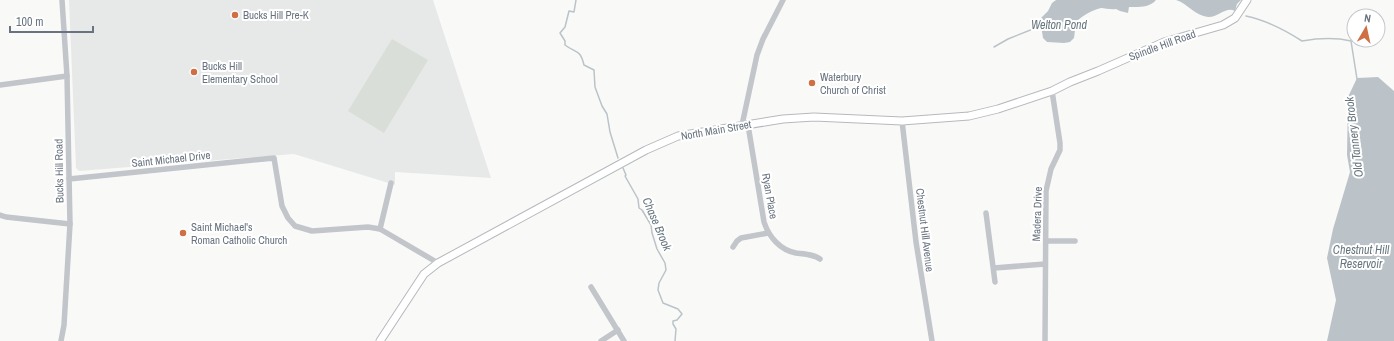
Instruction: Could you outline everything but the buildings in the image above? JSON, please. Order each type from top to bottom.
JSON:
[{"type":"main road","name":"Spindle Hill Road","points":[[1070,82],[1164,42],[1223,25],[1235,18],[1247,0]]},
{"type":"main road","name":"North Main Street","points":[[380,341],[424,274],[438,262],[646,150],[678,136],[783,119],[814,117],[902,120],[969,116],[998,109],[1052,91],[1070,82]]},
{"type":"street","name":"Bucks Hill Road","points":[[61,341],[64,325],[70,224],[68,76],[62,0]]},
{"type":"street","points":[[745,125],[757,55],[763,39],[783,0]]},
{"type":"street","points":[[0,85],[68,76]]},
{"type":"street","name":"Madera Drive","points":[[1045,341],[1046,191],[1051,169],[1060,150],[1052,91]]},
{"type":"street","name":"Chestnut Hill Avenue","points":[[902,120],[916,242],[932,341]]},
{"type":"street","name":"Ryan Place","points":[[745,125],[764,222],[768,233],[775,242],[787,250],[795,253],[812,255],[820,259]]},
{"type":"street","name":"Saint Michael Drive","points":[[69,179],[274,158],[282,206],[288,218],[295,226],[312,231],[368,228],[380,229]]},
{"type":"street","points":[[391,183],[380,229],[438,262]]},
{"type":"street","points":[[986,213],[996,282]]},
{"type":"street","points":[[0,215],[6,217],[70,224]]},
{"type":"street","points":[[733,247],[741,238],[768,233]]},
{"type":"street","points":[[1046,241],[1075,241]]},
{"type":"street","points":[[994,268],[1045,264]]},
{"type":"street","points":[[591,288],[624,341]]},
{"type":"street","points":[[601,341],[618,330]]},
{"type":"shaded area","points":[[69,0],[433,0],[491,178],[395,172],[395,185],[294,154],[79,171],[76,168]]},
{"type":"shaded area","points":[[392,39],[428,60],[384,133],[348,111]]},
{"type":"water","name":"Welton Pond","points":[[1056,0],[1156,0],[1147,6],[1129,7],[1128,13],[1116,9],[1101,8],[1084,15],[1076,22],[1074,38],[1070,42],[1064,43],[1047,42],[1043,38],[1040,19]]},
{"type":"water","points":[[1176,0],[1241,0],[1237,4],[1235,11],[1228,10],[1215,16],[1208,17],[1195,12]]},
{"type":"water","name":"Chestnut Hill Reservoir","points":[[1378,77],[1394,91],[1394,341],[1327,341],[1336,300],[1327,258],[1333,229],[1350,172],[1347,155],[1348,97],[1357,78]]},
{"type":"waterway","name":"Chase Brook","points":[[576,0],[574,12],[569,11],[565,27],[560,33],[565,41],[565,45],[578,52],[584,65],[594,70],[595,87],[602,106],[607,114],[610,132],[618,158]]},
{"type":"waterway","name":"Old Tannery Brook","points":[[1246,16],[1275,26],[1302,41],[1326,38],[1351,41],[1357,79]]},
{"type":"waterway","name":"Old Tannery Brook","points":[[994,47],[1008,39],[1043,25]]},
{"type":"waterway","name":"Chase Brook","points":[[623,168],[626,175],[625,176],[638,199],[639,208],[642,210],[651,225],[657,249],[665,263],[666,270],[659,283],[658,290],[663,303],[678,309],[682,314],[677,320],[673,321],[676,329],[675,341]]},
{"type":"place","name":"Bucks Hill Pre-K","points":[[235,15]]},
{"type":"place","name":"Bucks Hill Elementary School","points":[[194,72]]},
{"type":"place","name":"Waterbury Church of Christ","points":[[812,83]]},
{"type":"place","name":"Saint Michael's Roman Catholic Church","points":[[183,233]]}]
